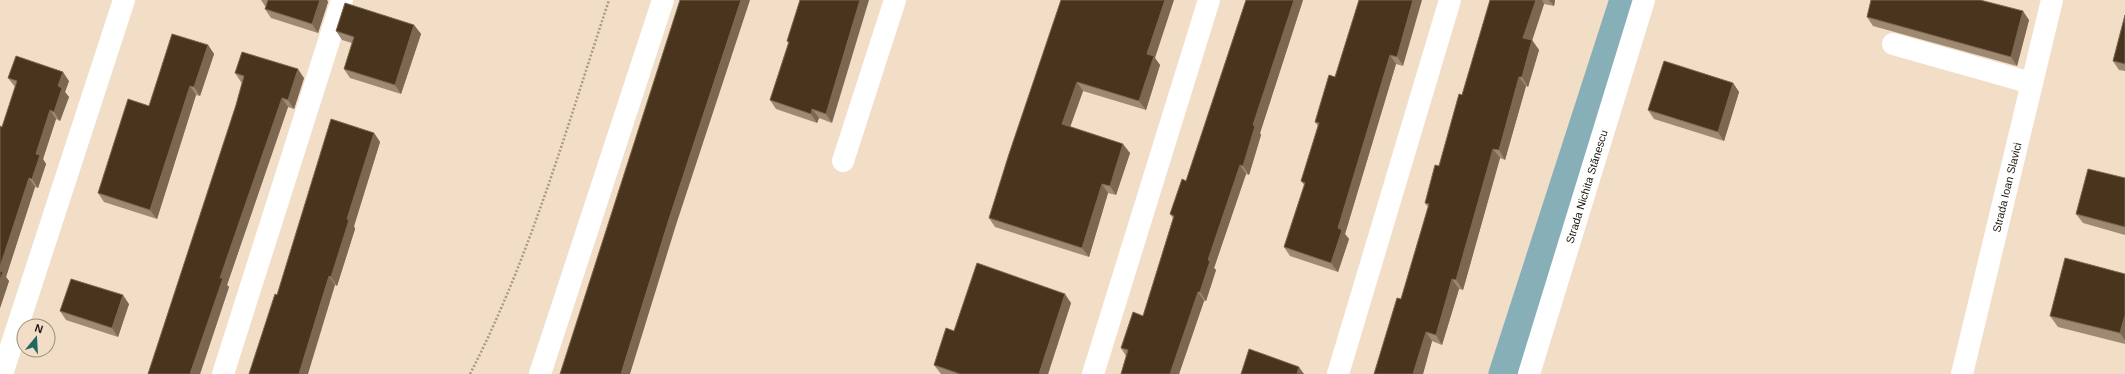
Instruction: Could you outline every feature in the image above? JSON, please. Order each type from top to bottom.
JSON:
[{"type":"street","points":[[2,374],[124,0]]},
{"type":"street","points":[[223,374],[342,0]]},
{"type":"street","points":[[540,374],[663,0]]},
{"type":"street","points":[[843,161],[895,0]]},
{"type":"street","points":[[1093,374],[1209,0]]},
{"type":"street","points":[[1338,374],[1450,0]]},
{"type":"street","name":"Strada Nichita Stănescu","points":[[1529,374],[1644,0]]},
{"type":"street","name":"Strada Ioan Slavici","points":[[1962,374],[2052,0]]},
{"type":"street","points":[[1893,44],[2031,83]]},
{"type":"path","points":[[470,374],[485,344],[535,225],[609,0]]},
{"type":"building","points":[[268,0],[320,0],[312,24],[265,9]]},
{"type":"building","points":[[680,0],[741,0],[670,216],[621,374],[560,374]]},
{"type":"building","points":[[800,0],[860,0],[826,114],[812,109],[811,114],[770,100],[789,42],[787,41]]},
{"type":"building","points":[[1061,0],[1165,0],[1147,54],[1154,56],[1139,101],[1077,82],[1062,124],[1123,144],[1110,186],[1102,184],[1082,248],[989,218]]},
{"type":"building","points":[[1246,0],[1294,0],[1253,125],[1255,126],[1243,166],[1240,165],[1208,260],[1210,261],[1200,292],[1198,292],[1170,374],[1121,374],[1128,350],[1121,348],[1133,312],[1143,316],[1174,216],[1170,214],[1182,179],[1186,181]]},
{"type":"building","points":[[1359,0],[1413,0],[1397,57],[1390,55],[1338,228],[1342,230],[1331,263],[1284,247],[1305,183],[1301,181],[1319,123],[1315,122],[1329,75],[1335,77]]},
{"type":"building","points":[[1490,0],[1536,0],[1523,38],[1532,40],[1522,77],[1519,77],[1499,150],[1493,149],[1456,280],[1452,279],[1436,335],[1426,332],[1413,374],[1374,374],[1397,298],[1401,299],[1429,204],[1425,203],[1435,165],[1439,166],[1459,94],[1462,95]]},
{"type":"building","points":[[1871,0],[1980,0],[2023,11],[2011,57],[1867,17]]},
{"type":"building","points":[[345,3],[414,25],[395,85],[344,69],[354,37],[336,31]]},
{"type":"building","points":[[2125,15],[2125,64],[2113,61]]},
{"type":"building","points":[[172,34],[208,45],[194,87],[190,86],[150,210],[98,193],[128,99],[149,106]]},
{"type":"building","points":[[242,52],[298,69],[288,100],[282,98],[220,278],[223,278],[190,374],[148,374],[236,105],[244,76],[235,73]]},
{"type":"building","points":[[16,56],[63,72],[58,86],[62,88],[54,112],[50,110],[36,154],[40,155],[32,179],[29,178],[0,267],[0,126],[2,127],[17,81],[8,78]]},
{"type":"building","points":[[1664,61],[1733,83],[1718,132],[1648,110]]},
{"type":"building","points":[[331,119],[374,133],[347,219],[349,220],[331,277],[329,276],[299,374],[249,374],[275,294],[277,295]]},
{"type":"building","points":[[2088,169],[2125,178],[2125,227],[2076,214]]},
{"type":"building","points":[[2065,258],[2125,274],[2125,315],[2120,333],[2050,316]]},
{"type":"building","points":[[977,263],[1065,294],[1039,374],[960,374],[934,365],[946,328],[954,331]]},
{"type":"building","points":[[0,271],[3,272],[0,280]]},
{"type":"building","points":[[71,279],[123,295],[112,328],[60,311]]},
{"type":"building","points":[[1249,349],[1299,367],[1297,374],[1241,374]]},
{"type":"waterway","points":[[1504,374],[1625,0]]}]
